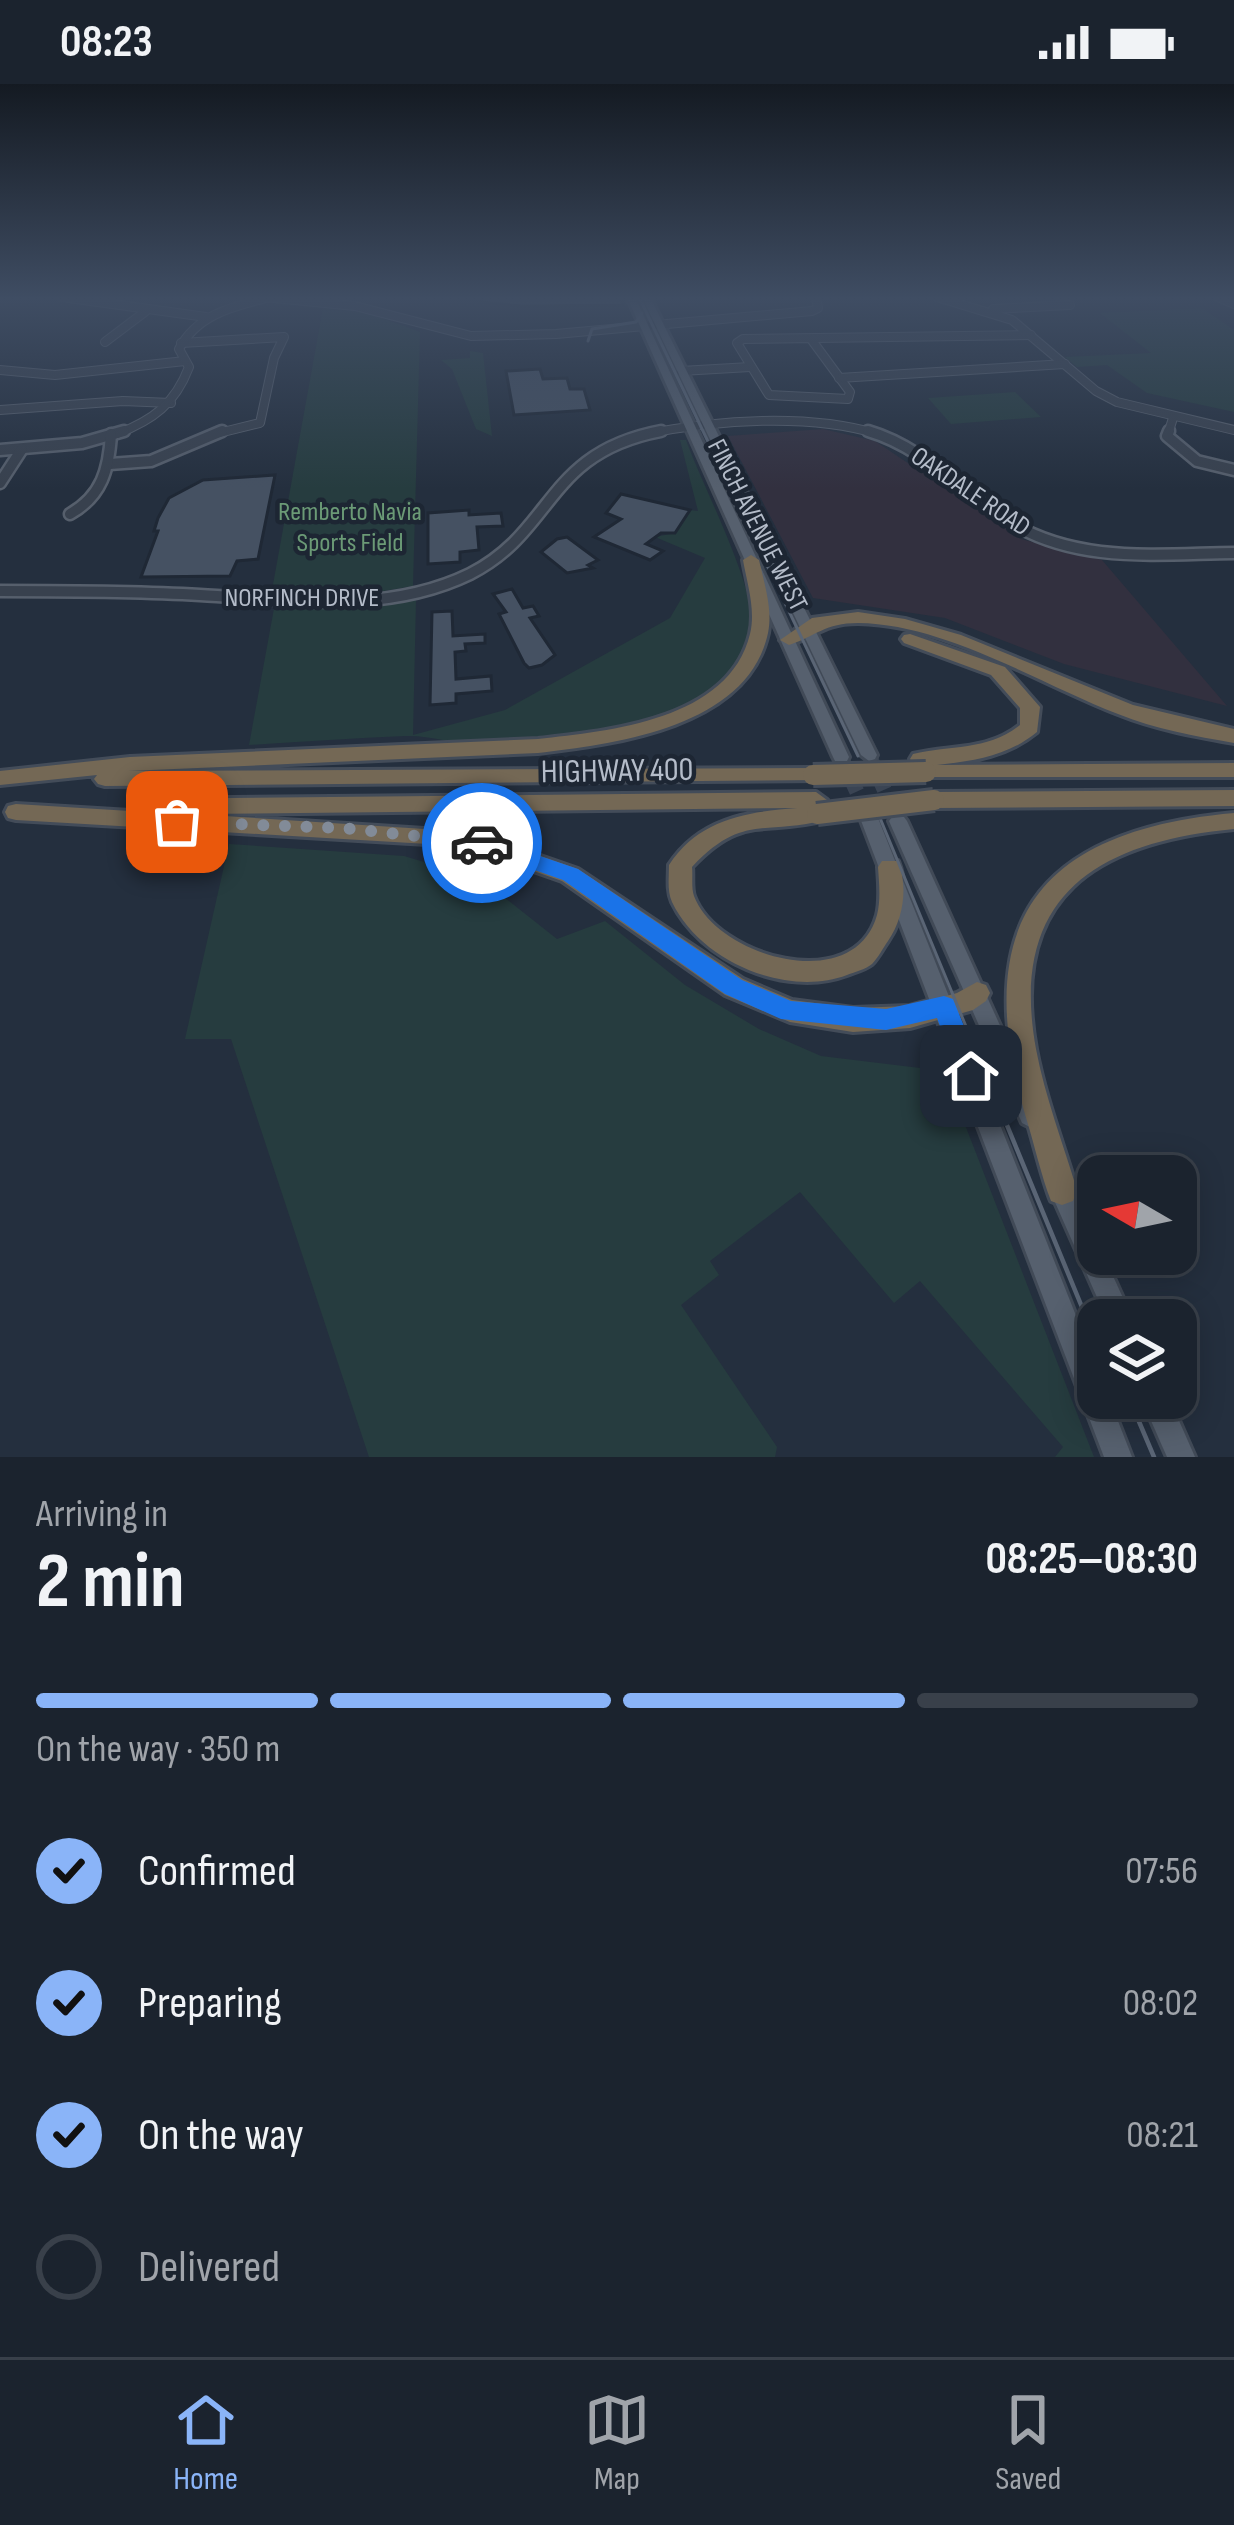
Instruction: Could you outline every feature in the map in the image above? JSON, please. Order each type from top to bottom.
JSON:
[{"type":"highway","points":[[0,778],[130,764],[538,746],[599,740],[668,721],[713,697],[751,658],[760,625],[751,560]]},
{"type":"highway","points":[[789,640],[812,630],[875,620],[940,632],[1132,713],[1234,736]]},
{"type":"highway","points":[[812,630],[883,634],[937,646],[998,671],[1030,707],[1030,727],[1013,744],[923,766]]},
{"type":"highway","name":"HIGHWAY 400","points":[[0,778],[813,775],[923,766],[1234,770]]},
{"type":"highway","points":[[890,867],[890,905],[881,934],[859,958],[842,965],[795,972],[774,969],[732,951],[692,919],[683,905],[680,875],[698,843],[739,824],[816,807],[934,800],[1234,798]]},
{"type":"highway","name":"HIGHWAY 400","points":[[8,812],[816,807]]},
{"type":"highway","points":[[8,812],[464,838],[570,874],[734,987],[790,1011],[886,1019],[977,993]]},
{"type":"highway","points":[[1062,1190],[1020,1029],[1018,985],[1030,928],[1064,882],[1094,853],[1136,834],[1234,821]]},
{"type":"main road","name":"FINCH AVENUE WEST","points":[[658,361],[841,757]]},
{"type":"main road","name":"FINCH AVENUE WEST","points":[[676,361],[812,630],[869,755]]},
{"type":"main road","points":[[868,818],[1118,1457]]},
{"type":"main road","points":[[898,821],[1111,1299]]},
{"type":"main road","points":[[1164,1419],[1181,1457]]},
{"type":"street","points":[[0,370],[55,375],[184,361]]},
{"type":"street","points":[[0,450],[111,434],[149,419],[171,403],[189,374],[185,361]]},
{"type":"street","points":[[110,464],[151,461],[222,431],[260,423],[273,361]]},
{"type":"street","points":[[748,361],[766,393],[773,396],[848,399],[851,394],[827,361]]},
{"type":"street","points":[[1062,361],[1107,398],[1234,430]]},
{"type":"street","points":[[839,378],[1065,364]]},
{"type":"street","points":[[681,371],[750,367]]},
{"type":"street","points":[[0,410],[137,400],[171,403]]},
{"type":"street","points":[[1173,418],[1167,436],[1172,442],[1201,465],[1234,470]]},
{"type":"street","name":"OAKDALE ROAD","points":[[689,431],[782,423],[834,424],[869,431],[900,443],[1007,521],[1052,543],[1122,554],[1234,553]]},
{"type":"street","name":"NORFINCH DRIVE","points":[[0,590],[346,602],[428,590],[467,576],[502,555],[595,452],[628,437],[689,431]]},
{"type":"street","points":[[70,514],[86,507],[104,482],[111,434]]},
{"type":"street","points":[[0,483],[22,449]]},
{"type":"shaded area","points":[[823,429],[875,441],[1021,539],[1102,560],[1227,706],[1064,664],[945,618],[813,598],[728,436]]},
{"type":"green space","name":"Remberto Navia Sports Field","points":[[313,361],[419,361],[413,586],[366,594],[272,590]]},
{"type":"green space","points":[[442,361],[484,361],[492,436],[476,429],[452,369]]},
{"type":"green space","points":[[1070,361],[1234,361],[1234,412],[1147,393],[1107,365],[1077,367]]},
{"type":"green space","points":[[1015,392],[1041,417],[951,424],[928,398]]},
{"type":"green space","points":[[680,440],[686,440],[726,535],[751,610],[753,629],[743,661],[718,687],[683,707],[640,722],[549,739],[477,744],[405,736],[249,745],[275,603],[360,607],[416,600],[413,735],[505,710],[670,618],[705,558],[655,537],[675,533],[690,510],[698,511]]},
{"type":"green space","points":[[229,844],[404,856],[481,879],[557,939],[605,921],[685,985],[759,1029],[821,1056],[920,1068],[955,1099],[1094,1457],[1055,1457],[1063,1447],[920,1281],[894,1303],[800,1192],[710,1261],[719,1275],[681,1305],[777,1447],[775,1457],[369,1457],[231,1039],[185,1039]]},
{"type":"building","points":[[540,369],[543,379],[567,378],[570,389],[584,389],[590,410],[514,415],[506,371]]},
{"type":"building","points":[[275,475],[258,559],[237,561],[230,576],[141,577],[158,518],[169,498],[203,480]]},
{"type":"building","points":[[621,494],[690,510],[675,533],[661,533],[646,544],[663,551],[650,560],[594,537],[621,519],[606,513]]},
{"type":"building","points":[[469,510],[469,515],[501,513],[503,526],[477,527],[479,550],[460,552],[460,562],[428,564],[428,513]]},
{"type":"building","points":[[567,537],[598,560],[588,565],[593,568],[567,573],[541,552]]},
{"type":"building","points":[[512,589],[523,608],[533,606],[539,616],[530,618],[555,655],[542,665],[529,668],[524,663],[499,614],[506,612],[493,594]]},
{"type":"building","points":[[452,611],[453,636],[485,634],[485,643],[465,644],[466,651],[455,652],[456,679],[491,676],[492,691],[456,694],[456,703],[430,705],[432,612]]},
{"type":"tunnel","points":[[869,755],[898,821]]},
{"type":"tunnel","points":[[841,757],[868,816]]},
{"type":"tram line","points":[[670,361],[858,756]]},
{"type":"tram line","points":[[880,818],[998,1104]]},
{"type":"tram line","points":[[997,1101],[1079,1299]]},
{"type":"tram line","points":[[1138,1419],[1154,1457]]},
{"type":"way so far","points":[[177,822],[342,828],[482,843]]},
{"type":"route","points":[[482,843],[570,874],[734,987],[790,1011],[853,1020],[886,1019],[944,1006],[971,1076]]}]
